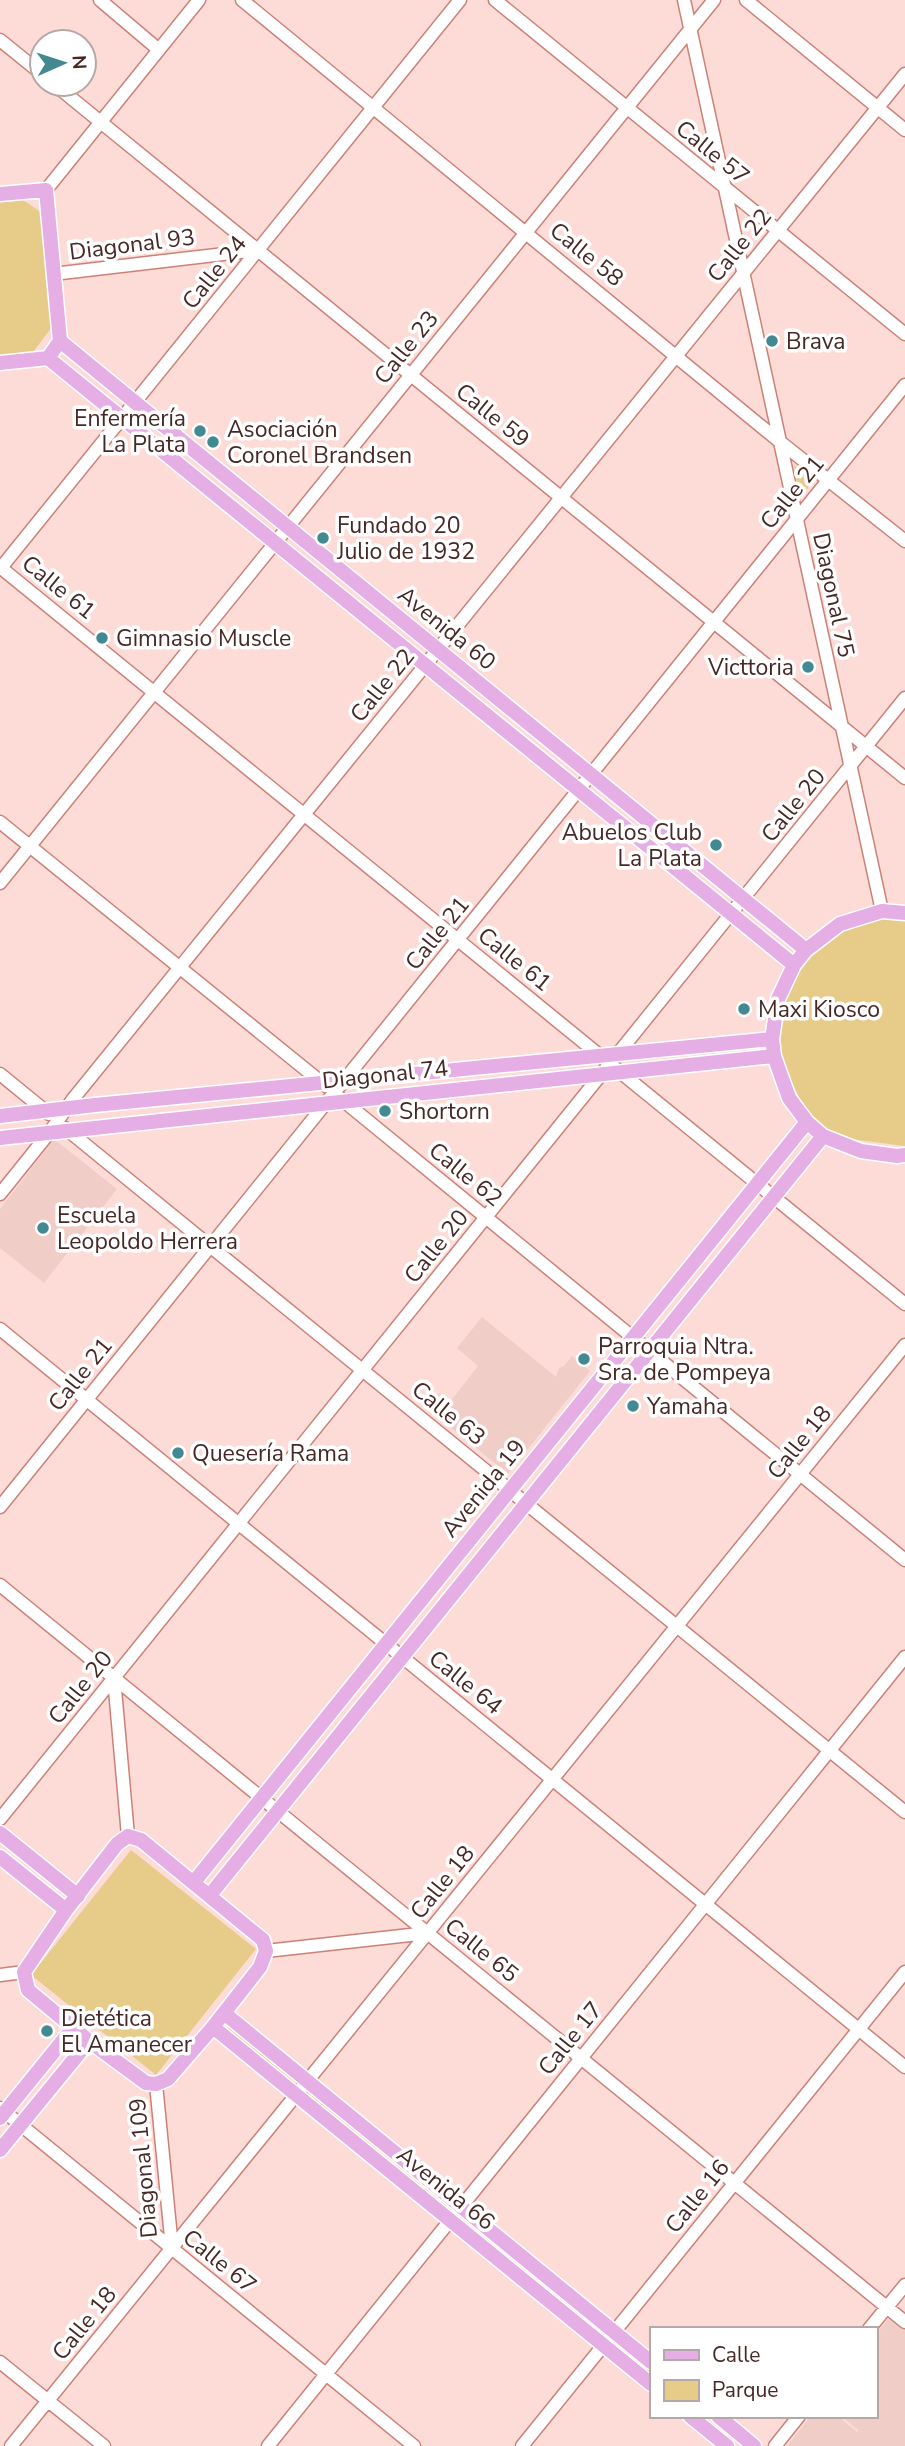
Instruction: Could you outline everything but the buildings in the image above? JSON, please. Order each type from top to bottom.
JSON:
[{"type":"main road","points":[[0,194],[46,190],[60,341],[48,358],[0,363]]},
{"type":"main road","name":"Avenida 60","points":[[60,341],[806,950]]},
{"type":"main road","name":"Avenida 60","points":[[48,358],[794,965]]},
{"type":"main road","points":[[905,913],[882,911],[841,923],[806,950],[794,965],[778,999],[772,1039],[789,1098],[807,1122],[823,1136],[861,1151],[905,1155]]},
{"type":"main road","name":"Diagonal 74","points":[[0,1116],[54,1118],[334,1093],[610,1064],[772,1039]]},
{"type":"main road","name":"Diagonal 74","points":[[610,1064],[775,1056]]},
{"type":"main road","name":"Diagonal 74","points":[[54,1118],[69,1131],[334,1093]]},
{"type":"main road","name":"Diagonal 74","points":[[0,1139],[54,1118]]},
{"type":"main road","name":"Avenida 19","points":[[194,1882],[807,1122]]},
{"type":"main road","name":"Avenida 19","points":[[210,1895],[823,1136]]},
{"type":"main road","points":[[0,1833],[78,1896]]},
{"type":"main road","points":[[128,1836],[141,1840],[194,1882],[263,1940],[266,1951],[260,1966],[168,2079],[156,2084],[146,2083],[89,2041],[28,1990],[24,1972],[66,1910],[117,1844],[128,1836]]},
{"type":"main road","points":[[0,1857],[66,1910]]},
{"type":"main road","name":"Avenida 66","points":[[224,2013],[650,2361]]},
{"type":"main road","name":"Avenida 66","points":[[213,2027],[650,2383]]},
{"type":"main road","points":[[2,2113],[73,2028]]},
{"type":"main road","points":[[0,2150],[89,2041]]},
{"type":"main road","points":[[692,2418],[727,2446]]},
{"type":"main road","points":[[720,2418],[754,2446]]},
{"type":"street","points":[[100,0],[159,50]]},
{"type":"street","points":[[46,190],[199,0]]},
{"type":"street","name":"Calle 58","points":[[242,0],[779,441],[905,541]]},
{"type":"street","name":"Calle 24","points":[[0,565],[460,0]]},
{"type":"street","name":"Calle 57","points":[[495,0],[905,334]]},
{"type":"street","name":"Diagonal 75","points":[[684,0],[882,911]]},
{"type":"street","name":"Calle 23","points":[[0,883],[713,0]]},
{"type":"street","points":[[746,0],[905,130]]},
{"type":"street","points":[[0,40],[28,63]]},
{"type":"street","name":"Calle 22","points":[[0,1194],[54,1118],[179,968],[905,74]]},
{"type":"street","name":"Calle 59","points":[[71,98],[905,778]]},
{"type":"street","name":"Diagonal 93","points":[[53,274],[258,250]]},
{"type":"street","name":"Calle 21","points":[[0,1507],[905,386]]},
{"type":"street","name":"Calle 61","points":[[0,565],[905,1304]]},
{"type":"street","name":"Calle 20","points":[[0,1819],[905,698]]},
{"type":"street","name":"Calle 62","points":[[0,822],[905,1560]]},
{"type":"street","points":[[0,1074],[54,1118]]},
{"type":"street","name":"Calle 63","points":[[69,1131],[905,1812]]},
{"type":"street","name":"Calle 64","points":[[0,1329],[905,2067]]},
{"type":"street","name":"Calle 18","points":[[11,2446],[905,1345]]},
{"type":"street","name":"Calle 65","points":[[0,1585],[905,2322]]},
{"type":"street","name":"Calle 17","points":[[268,2446],[905,1657]]},
{"type":"street","points":[[114,1678],[128,1836]]},
{"type":"street","points":[[266,1951],[428,1933]]},
{"type":"street","points":[[0,1975],[24,1972]]},
{"type":"street","name":"Calle 16","points":[[522,2446],[905,1972]]},
{"type":"street","name":"Diagonal 109","points":[[156,2084],[172,2248]]},
{"type":"street","name":"Calle 67","points":[[2,2113],[414,2446]]},
{"type":"street","points":[[871,2327],[905,2285]]},
{"type":"street","points":[[0,2362],[104,2446]]},
{"type":"street","points":[[775,2446],[797,2418]]},
{"type":"shaded area","name":"Escuela Leopoldo Herrera","points":[[54,1139],[117,1189],[44,1283],[0,1248],[0,1209]]},
{"type":"shaded area","points":[[482,1317],[556,1377],[559,1368],[572,1356],[590,1371],[508,1474],[427,1408],[439,1393],[450,1402],[478,1366],[457,1348]]},
{"type":"shaded area","points":[[890,2317],[905,2329],[905,2446],[787,2446],[809,2418],[840,2418],[857,2432],[858,2430],[843,2418],[877,2418],[877,2333]]},
{"type":"green space","points":[[19,197],[42,213],[52,327],[33,352],[0,356],[0,200]]},
{"type":"green space","points":[[794,465],[813,481],[800,499]]},
{"type":"green space","points":[[905,917],[905,1146],[834,1137],[807,1113],[779,1056],[777,1023],[797,966],[814,946],[861,919]]},
{"type":"green space","points":[[131,1850],[256,1949],[156,2075],[31,1975]]},
{"type":"green space","points":[[233,2027],[650,2367],[650,2378],[227,2035],[226,2028]]},
{"type":"place","name":"Brava","points":[[772,341]]},
{"type":"place","name":"Enfermería La Plata","points":[[200,431]]},
{"type":"place","name":"Asociación Coronel Brandsen","points":[[213,442]]},
{"type":"place","name":"Fundado 20 Julio de 1932","points":[[323,538]]},
{"type":"place","name":"Gimnasio Muscle","points":[[102,638]]},
{"type":"place","name":"Victtoria","points":[[808,667]]},
{"type":"place","name":"Abuelos Club La Plata","points":[[716,845]]},
{"type":"place","name":"Maxi Kiosco","points":[[744,1009]]},
{"type":"place","name":"Shortorn","points":[[385,1111]]},
{"type":"place","name":"Escuela Leopoldo Herrera","points":[[43,1228]]},
{"type":"place","name":"Parroquia Ntra. Sra. de Pompeya","points":[[584,1359]]},
{"type":"place","name":"Yamaha","points":[[633,1406]]},
{"type":"place","name":"Quesería Rama","points":[[178,1453]]},
{"type":"place","name":"Dietética El Amanecer","points":[[47,2031]]}]
